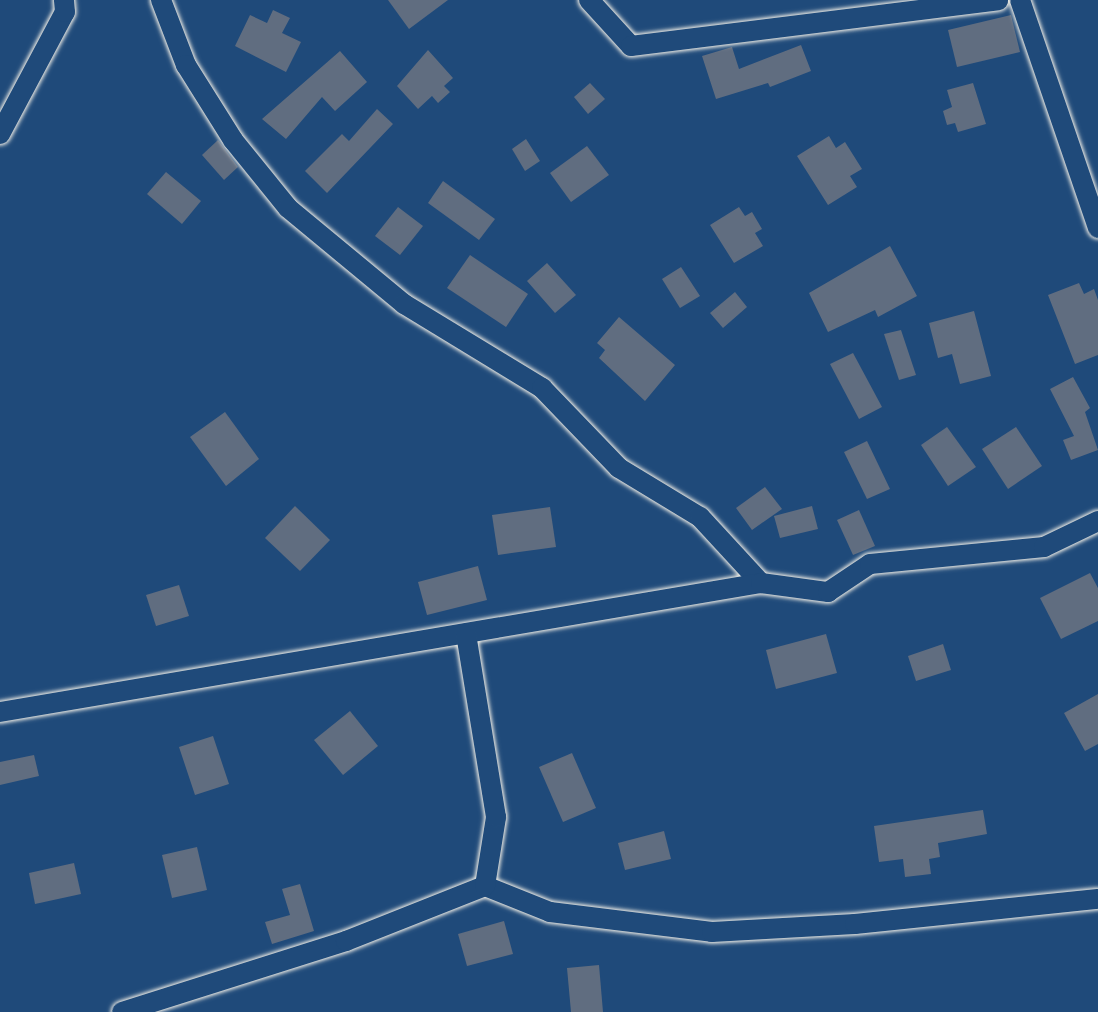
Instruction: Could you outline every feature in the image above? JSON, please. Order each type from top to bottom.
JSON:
[{"type":"street","points":[[0,134],[65,12],[64,0]]},
{"type":"street","points":[[161,0],[186,65],[233,140],[288,208],[404,304],[542,388],[619,468],[700,517],[761,583]]},
{"type":"street","points":[[589,0],[631,46],[998,0]]},
{"type":"street","points":[[1020,0],[1098,228]]},
{"type":"street","points":[[0,712],[761,583],[828,592],[870,564],[1044,547],[1098,521]]},
{"type":"street","points":[[466,633],[496,817],[485,886]]},
{"type":"street","points":[[122,1012],[346,941],[485,886],[550,912],[712,932],[855,924],[1098,899]]},
{"type":"building","points":[[388,0],[448,0],[409,29]]},
{"type":"building","points":[[273,10],[290,18],[282,33],[301,42],[286,72],[235,46],[250,15],[267,23]]},
{"type":"building","points":[[1011,15],[1020,52],[957,67],[948,30]]},
{"type":"building","points":[[801,45],[811,71],[770,87],[768,83],[716,99],[702,56],[732,47],[739,69]]},
{"type":"building","points":[[428,50],[453,78],[444,86],[450,92],[438,103],[432,96],[418,109],[397,86]]},
{"type":"building","points":[[340,51],[367,82],[335,111],[322,97],[286,139],[262,119]]},
{"type":"building","points":[[590,83],[605,99],[588,114],[574,97]]},
{"type":"building","points":[[973,83],[986,124],[958,132],[955,123],[947,125],[943,111],[952,107],[947,90]]},
{"type":"building","points":[[377,109],[393,124],[327,193],[305,171],[342,134],[349,141]]},
{"type":"building","points":[[829,136],[836,148],[845,142],[862,169],[850,176],[857,187],[828,205],[797,156]]},
{"type":"building","points":[[526,139],[540,161],[525,171],[512,149]]},
{"type":"building","points":[[218,140],[238,167],[224,180],[202,155]]},
{"type":"building","points":[[587,146],[609,175],[571,202],[550,173]]},
{"type":"building","points":[[166,172],[201,201],[182,224],[147,194]]},
{"type":"building","points":[[443,181],[495,219],[479,240],[428,203]]},
{"type":"building","points":[[398,207],[423,226],[400,255],[375,236]]},
{"type":"building","points":[[739,207],[745,216],[752,212],[762,229],[755,233],[763,246],[734,263],[710,225]]},
{"type":"building","points":[[890,246],[917,296],[878,317],[875,310],[828,332],[809,293]]},
{"type":"building","points":[[470,255],[528,294],[506,327],[447,288]]},
{"type":"building","points":[[547,263],[576,295],[555,313],[527,281]]},
{"type":"building","points":[[681,267],[700,296],[680,308],[662,279]]},
{"type":"building","points":[[1079,283],[1084,294],[1094,289],[1098,300],[1098,355],[1075,364],[1048,295]]},
{"type":"building","points":[[735,292],[747,307],[723,328],[710,313]]},
{"type":"building","points":[[974,311],[991,376],[960,384],[952,354],[938,358],[929,323]]},
{"type":"building","points":[[619,317],[675,365],[645,401],[599,358],[605,350],[597,343]]},
{"type":"building","points":[[901,330],[916,375],[899,380],[884,334]]},
{"type":"building","points":[[853,353],[882,407],[859,419],[830,364]]},
{"type":"building","points":[[1073,377],[1090,408],[1085,412],[1098,450],[1071,460],[1063,440],[1074,436],[1050,389]]},
{"type":"building","points":[[225,412],[259,459],[226,486],[190,437]]},
{"type":"building","points":[[947,427],[976,467],[948,486],[921,445]]},
{"type":"building","points":[[1016,427],[1042,466],[1008,489],[982,449]]},
{"type":"building","points":[[867,441],[890,489],[867,499],[844,452]]},
{"type":"building","points":[[765,487],[782,509],[752,530],[736,508]]},
{"type":"building","points":[[295,506],[330,540],[300,571],[265,538]]},
{"type":"building","points":[[812,506],[818,529],[780,538],[774,516]]},
{"type":"building","points":[[550,507],[556,547],[498,555],[492,515]]},
{"type":"building","points":[[859,510],[875,546],[853,555],[837,520]]},
{"type":"building","points":[[478,566],[487,600],[427,615],[418,582]]},
{"type":"building","points":[[1090,573],[1098,588],[1098,621],[1061,639],[1040,598]]},
{"type":"building","points":[[179,585],[189,616],[156,626],[146,595]]},
{"type":"building","points":[[826,634],[837,673],[776,689],[766,650]]},
{"type":"building","points":[[943,644],[951,670],[916,681],[908,656]]},
{"type":"building","points":[[1098,694],[1098,744],[1085,751],[1064,713]]},
{"type":"building","points":[[350,711],[378,746],[343,775],[314,740]]},
{"type":"building","points":[[213,736],[229,784],[195,795],[179,747]]},
{"type":"building","points":[[572,753],[596,808],[563,822],[539,767]]},
{"type":"building","points":[[34,755],[39,776],[0,785],[0,762]]},
{"type":"building","points":[[983,810],[987,834],[938,843],[940,857],[929,859],[931,874],[905,877],[903,859],[879,862],[874,826]]},
{"type":"building","points":[[664,831],[671,859],[625,870],[618,843]]},
{"type":"building","points":[[197,847],[207,890],[172,898],[162,855]]},
{"type":"building","points":[[74,863],[81,894],[35,904],[29,873]]},
{"type":"building","points":[[300,884],[314,931],[272,944],[265,922],[290,915],[282,889]]},
{"type":"building","points":[[504,921],[513,954],[467,966],[458,934]]},
{"type":"building","points":[[599,965],[603,1012],[571,1012],[567,968]]}]
